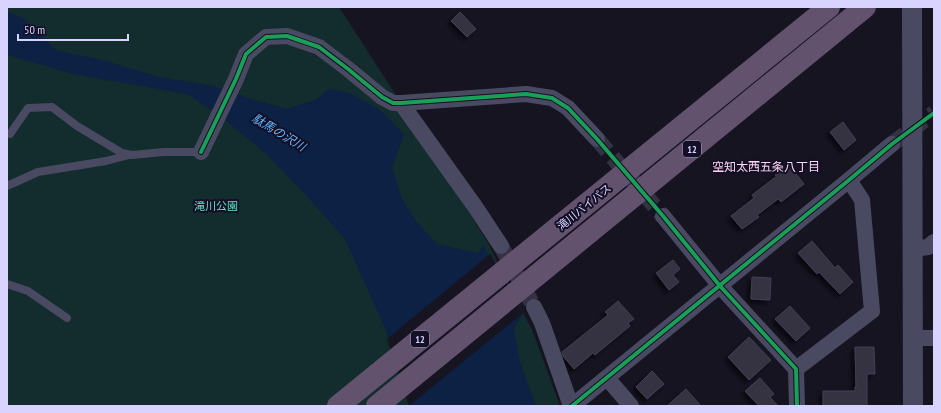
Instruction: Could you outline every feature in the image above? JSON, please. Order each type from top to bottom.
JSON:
[{"type":"highway","name":"滝川バイパス","points":[[338,406],[829,7]]},
{"type":"highway","name":"12","points":[[377,406],[865,7]]},
{"type":"street","points":[[912,7],[913,406]]},
{"type":"street","points":[[201,152],[218,120],[246,54],[266,37],[287,36],[319,47],[382,97],[393,103],[401,104],[526,94],[552,98],[568,108],[597,140]]},
{"type":"street","points":[[401,104],[476,208],[501,246]]},
{"type":"street","points":[[534,307],[542,323],[572,406],[892,144]]},
{"type":"street","points":[[796,369],[872,311],[862,200],[849,180]]},
{"type":"street","points":[[663,216],[720,286],[796,369],[797,406]]},
{"type":"street","points":[[913,248],[928,247],[934,242]]},
{"type":"street","points":[[913,338],[934,338]]},
{"type":"street","points":[[607,378],[631,406]]},
{"type":"lane","points":[[10,134],[28,108],[52,107],[77,126],[122,153],[132,155]]},
{"type":"lane","points":[[7,186],[38,172],[106,161],[132,155],[164,152],[201,152]]},
{"type":"lane","points":[[7,284],[28,291],[67,318]]},
{"type":"green space","name":"滝川公園","points":[[7,7],[339,7],[396,95],[488,243],[533,332],[560,406],[7,406]]},
{"type":"water","name":"駄馬の沢川","points":[[7,12],[22,17],[56,50],[106,61],[159,77],[213,86],[286,109],[315,100],[329,89],[350,93],[380,110],[404,134],[392,168],[402,199],[416,221],[437,244],[478,253],[483,246],[522,315],[514,328],[520,362],[536,406],[412,406],[385,328],[345,239],[304,193],[265,153],[223,118],[187,94],[78,75],[7,55]]},
{"type":"pier","points":[[490,254],[523,313],[409,406],[387,339]]},
{"type":"building","points":[[460,12],[476,29],[467,37],[451,21]]},
{"type":"building","points":[[843,122],[856,140],[844,150],[830,132]]},
{"type":"building","points":[[788,164],[804,184],[781,202],[778,199],[757,215],[759,217],[742,229],[731,216],[754,198],[752,195],[777,176],[775,175]]},
{"type":"building","points":[[812,241],[835,268],[838,265],[853,282],[840,294],[819,272],[817,274],[798,253]]},
{"type":"building","points":[[673,260],[680,269],[673,275],[679,282],[669,290],[656,273]]},
{"type":"building","points":[[752,277],[771,278],[770,300],[751,299]]},
{"type":"building","points":[[618,301],[634,319],[628,323],[630,326],[595,355],[593,353],[574,369],[563,356],[562,352],[608,315],[605,312]]},
{"type":"building","points":[[790,306],[810,328],[796,341],[775,319]]},
{"type":"building","points":[[749,337],[771,360],[749,380],[728,357]]},
{"type":"building","points":[[855,347],[874,347],[875,374],[867,374],[867,406],[823,406],[823,391],[855,391]]},
{"type":"building","points":[[652,371],[664,384],[647,399],[636,387]]},
{"type":"building","points":[[760,378],[774,394],[770,397],[778,406],[759,406],[745,391]]},
{"type":"building","points":[[686,389],[701,406],[667,406]]},
{"type":"tunnel","points":[[892,144],[934,113]]},
{"type":"tunnel","points":[[597,139],[663,216]]},
{"type":"tunnel","points":[[501,246],[534,307]]},
{"type":"cycle path","points":[[201,152],[236,79],[246,54],[266,37],[287,36],[319,47],[382,97],[393,103],[526,94],[552,98],[568,108],[597,139],[663,216],[720,286],[796,369],[797,406]]},
{"type":"cycle path","points":[[572,406],[892,144],[934,113]]},
{"type":"district","name":"空知太西五条八丁目","points":[[766,166]]}]
